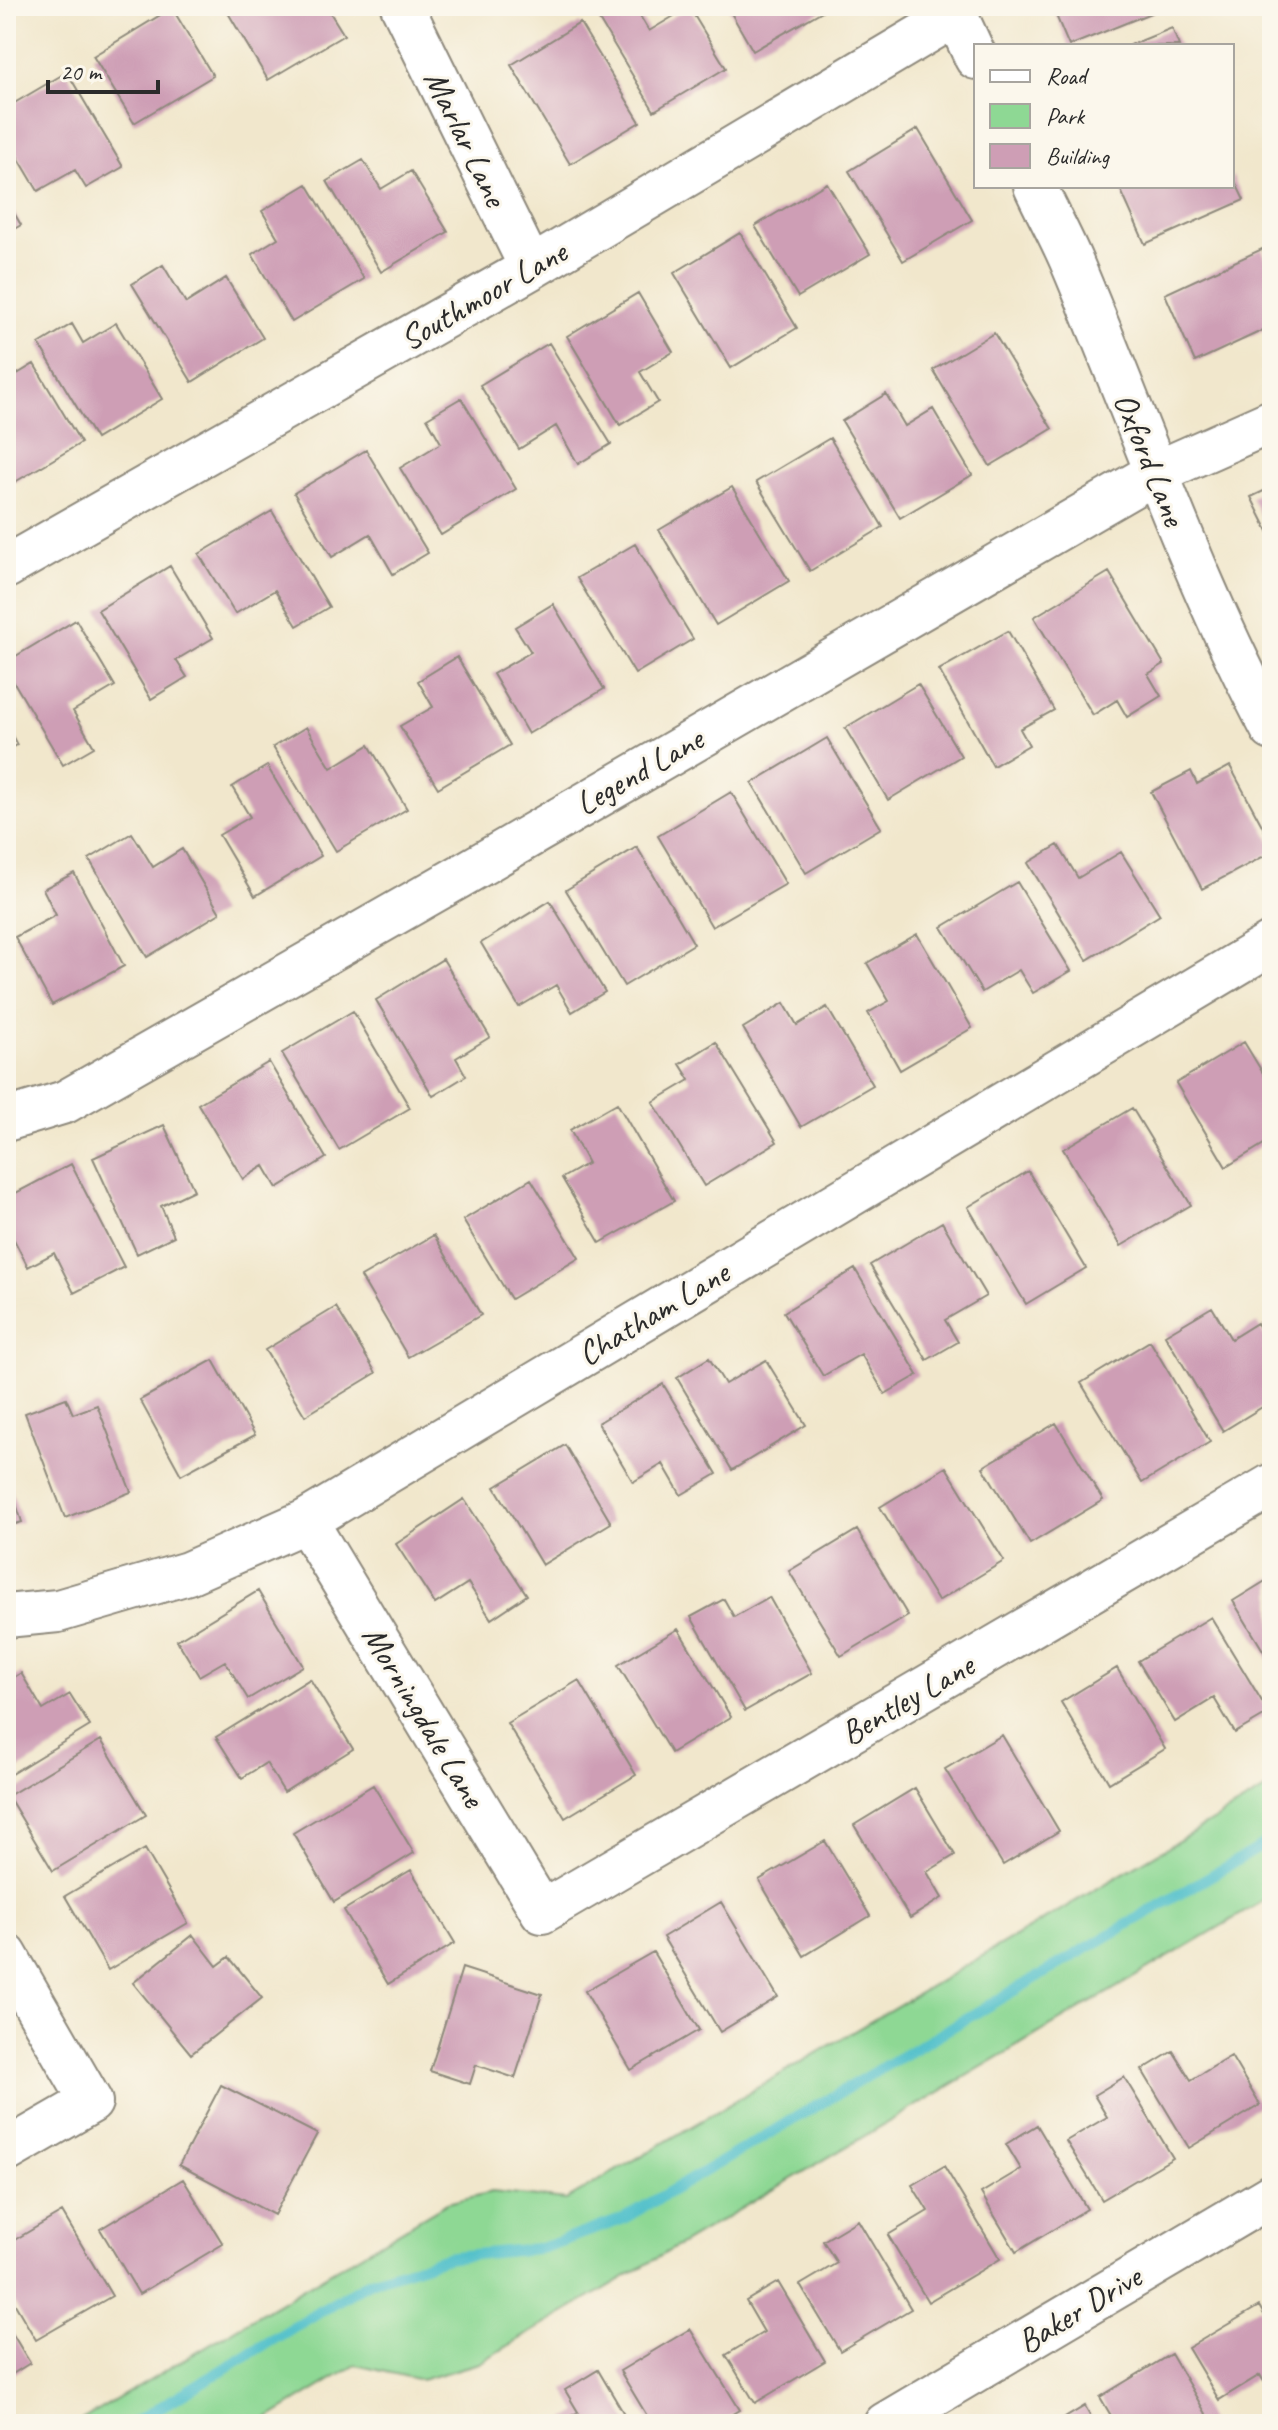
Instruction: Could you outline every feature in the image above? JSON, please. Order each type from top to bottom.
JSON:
[{"type":"street","name":"Marlar Lane","points":[[402,6],[531,268]]},
{"type":"street","name":"Southmoor Lane","points":[[6,567],[531,268],[956,15],[974,54]]},
{"type":"street","name":"Oxford Lane","points":[[1036,188],[1071,262],[1202,585],[1272,729]]},
{"type":"street","name":"Legend Lane","points":[[6,1120],[65,1102],[1155,473],[1272,421]]},
{"type":"street","name":"Chatham Lane","points":[[6,1616],[58,1611],[188,1573],[306,1521],[1272,943]]},
{"type":"street","name":"Bentley Lane","points":[[542,1912],[1272,1485]]},
{"type":"street","name":"Morningdale Lane","points":[[306,1521],[542,1912]]},
{"type":"street","points":[[6,1955],[91,2102],[6,2151]]},
{"type":"street","name":"Baker Drive","points":[[885,2424],[1272,2195]]},
{"type":"green space","points":[[1272,1786],[1272,1896],[479,2363],[421,2380],[356,2365],[259,2424],[75,2424],[447,2203],[492,2192],[566,2200]]},
{"type":"building","points":[[224,6],[326,6],[344,35],[268,80]]},
{"type":"building","points":[[606,6],[634,6],[649,31],[689,7],[726,68],[654,111],[595,13]]},
{"type":"building","points":[[727,6],[821,6],[824,10],[753,51]]},
{"type":"building","points":[[1052,6],[1168,6],[1074,44],[1068,44]]},
{"type":"building","points":[[172,8],[213,76],[134,123],[93,56]]},
{"type":"building","points":[[580,23],[640,122],[570,164],[511,65]]},
{"type":"building","points":[[1172,28],[1178,44],[1133,44]]},
{"type":"building","points":[[67,72],[123,167],[86,188],[75,170],[38,191],[6,137],[6,108]]},
{"type":"building","points":[[918,129],[972,220],[903,261],[849,171]]},
{"type":"building","points":[[363,160],[381,189],[411,171],[448,232],[381,272],[327,181]]},
{"type":"building","points":[[1234,179],[1244,200],[1145,244],[1120,188],[1234,188]]},
{"type":"building","points":[[827,183],[870,254],[798,297],[755,226]]},
{"type":"building","points":[[307,184],[364,279],[292,322],[252,254],[278,238],[262,211]]},
{"type":"building","points":[[6,199],[21,225],[6,234]]},
{"type":"building","points":[[740,233],[797,328],[731,368],[674,273]]},
{"type":"building","points":[[1262,249],[1272,272],[1272,326],[1195,362],[1165,294]]},
{"type":"building","points":[[163,265],[186,303],[226,278],[263,338],[192,382],[132,284]]},
{"type":"building","points":[[638,293],[673,352],[640,372],[658,402],[620,425],[567,336]]},
{"type":"building","points":[[116,323],[162,399],[96,439],[39,344],[72,324],[83,343]]},
{"type":"building","points":[[994,333],[1052,429],[990,466],[933,370]]},
{"type":"building","points":[[549,343],[611,444],[578,464],[556,426],[519,449],[480,385]]},
{"type":"building","points":[[34,364],[81,443],[15,482],[6,467],[6,381]]},
{"type":"building","points":[[886,394],[905,426],[933,409],[972,475],[900,518],[842,421]]},
{"type":"building","points":[[461,398],[516,489],[441,535],[400,468],[441,443],[427,418]]},
{"type":"building","points":[[830,438],[883,527],[810,571],[756,482]]},
{"type":"building","points":[[366,450],[428,553],[393,574],[370,534],[332,557],[294,493]]},
{"type":"building","points":[[732,487],[789,581],[716,625],[659,530]]},
{"type":"building","points":[[1272,487],[1272,539],[1251,497]]},
{"type":"building","points":[[272,511],[329,607],[297,626],[275,590],[235,614],[199,554]]},
{"type":"building","points":[[635,544],[693,639],[635,674],[577,578]]},
{"type":"building","points":[[170,566],[213,638],[176,660],[187,677],[151,699],[98,610]]},
{"type":"building","points":[[1109,572],[1164,664],[1148,674],[1161,696],[1127,717],[1117,700],[1093,715],[1034,617]]},
{"type":"building","points":[[553,604],[604,689],[528,734],[493,674],[531,652],[515,627]]},
{"type":"building","points":[[76,620],[115,686],[73,711],[94,747],[63,765],[6,669],[6,662]]},
{"type":"building","points":[[1008,631],[1054,710],[1020,729],[1029,745],[993,766],[939,670]]},
{"type":"building","points":[[457,657],[510,745],[438,788],[400,726],[433,707],[418,681]]},
{"type":"building","points":[[918,684],[961,756],[888,800],[845,728]]},
{"type":"building","points":[[6,724],[17,745],[6,750]]},
{"type":"building","points":[[306,727],[331,768],[369,745],[407,809],[336,851],[273,747]]},
{"type":"building","points":[[827,738],[881,828],[806,873],[752,783]]},
{"type":"building","points":[[267,766],[321,856],[255,896],[219,835],[250,817],[232,787]]},
{"type":"building","points":[[1230,766],[1272,844],[1272,852],[1202,889],[1151,792],[1191,771],[1197,784]]},
{"type":"building","points":[[731,792],[786,884],[712,927],[658,836]]},
{"type":"building","points":[[132,833],[153,867],[182,849],[220,913],[147,957],[89,859]]},
{"type":"building","points":[[1058,845],[1078,878],[1121,852],[1160,915],[1087,960],[1028,863]]},
{"type":"building","points":[[637,847],[694,944],[624,986],[566,890]]},
{"type":"building","points":[[74,873],[124,966],[52,1005],[15,937],[56,915],[43,889]]},
{"type":"building","points":[[1017,882],[1071,971],[1033,993],[1019,970],[982,992],[942,927]]},
{"type":"building","points":[[550,901],[605,992],[572,1012],[556,985],[519,1007],[481,943]]},
{"type":"building","points":[[917,934],[972,1028],[900,1070],[868,1013],[889,1001],[867,963]]},
{"type":"building","points":[[443,959],[490,1037],[456,1058],[466,1076],[433,1096],[376,1000]]},
{"type":"building","points":[[784,1003],[797,1025],[827,1007],[873,1085],[801,1127],[743,1028]]},
{"type":"building","points":[[353,1011],[410,1108],[339,1150],[282,1053]]},
{"type":"building","points":[[716,1042],[777,1142],[704,1186],[653,1102],[690,1080],[680,1064]]},
{"type":"building","points":[[1244,1042],[1272,1088],[1272,1139],[1226,1167],[1176,1083]]},
{"type":"building","points":[[269,1062],[326,1158],[277,1188],[264,1166],[243,1179],[198,1104]]},
{"type":"building","points":[[617,1103],[674,1201],[600,1243],[562,1178],[588,1163],[570,1130]]},
{"type":"building","points":[[1132,1108],[1191,1205],[1121,1246],[1063,1149]]},
{"type":"building","points":[[164,1125],[194,1190],[161,1206],[174,1236],[137,1254],[93,1158]]},
{"type":"building","points":[[71,1164],[124,1267],[74,1293],[54,1253],[28,1267],[6,1224],[6,1198]]},
{"type":"building","points":[[1028,1171],[1086,1268],[1026,1304],[968,1207]]},
{"type":"building","points":[[531,1179],[579,1258],[511,1299],[463,1220]]},
{"type":"building","points":[[942,1222],[986,1296],[945,1320],[958,1342],[927,1360],[870,1265]]},
{"type":"building","points":[[434,1235],[481,1315],[408,1357],[361,1277]]},
{"type":"building","points":[[855,1269],[918,1375],[885,1394],[861,1354],[823,1376],[784,1312]]},
{"type":"building","points":[[336,1307],[376,1373],[305,1416],[265,1350]]},
{"type":"building","points":[[1212,1307],[1231,1339],[1257,1323],[1272,1348],[1272,1401],[1223,1431],[1165,1335]]},
{"type":"building","points":[[1150,1341],[1210,1442],[1142,1483],[1081,1383]]},
{"type":"building","points":[[709,1358],[725,1384],[766,1360],[806,1425],[732,1470],[677,1378]]},
{"type":"building","points":[[213,1360],[255,1435],[181,1475],[140,1400]]},
{"type":"building","points":[[663,1384],[717,1474],[681,1495],[663,1464],[633,1482],[598,1423]]},
{"type":"building","points":[[66,1398],[73,1414],[97,1405],[131,1492],[65,1518],[25,1413]]},
{"type":"building","points":[[1056,1423],[1103,1500],[1030,1544],[983,1467]]},
{"type":"building","points":[[565,1445],[611,1523],[542,1565],[495,1487]]},
{"type":"building","points":[[946,1467],[1004,1561],[938,1601],[880,1507]]},
{"type":"building","points":[[6,1473],[22,1522],[6,1527]]},
{"type":"building","points":[[464,1499],[527,1595],[491,1619],[468,1583],[435,1604],[396,1544]]},
{"type":"building","points":[[857,1530],[908,1616],[841,1656],[789,1571]]},
{"type":"building","points":[[1272,1577],[1272,1665],[1233,1601]]},
{"type":"building","points":[[258,1591],[303,1666],[248,1699],[225,1661],[199,1676],[177,1640]]},
{"type":"building","points":[[769,1597],[812,1673],[745,1711],[691,1617],[724,1599],[734,1617]]},
{"type":"building","points":[[1211,1617],[1269,1713],[1235,1733],[1214,1698],[1175,1722],[1138,1661]]},
{"type":"building","points":[[678,1629],[731,1717],[671,1753],[618,1665]]},
{"type":"building","points":[[1117,1668],[1165,1749],[1109,1783],[1061,1702]]},
{"type":"building","points":[[21,1673],[43,1710],[70,1694],[90,1726],[6,1777],[6,1682]]},
{"type":"building","points":[[310,1679],[353,1749],[284,1792],[266,1763],[242,1778],[216,1737]]},
{"type":"building","points":[[579,1680],[636,1775],[565,1818],[507,1723]]},
{"type":"building","points":[[1002,1735],[1059,1831],[1003,1865],[945,1769]]},
{"type":"building","points":[[101,1740],[146,1815],[53,1871],[8,1796]]},
{"type":"building","points":[[373,1785],[414,1853],[334,1902],[293,1833]]},
{"type":"building","points":[[915,1788],[955,1855],[927,1872],[942,1898],[910,1918],[854,1825]]},
{"type":"building","points":[[825,1841],[870,1916],[804,1956],[759,1880]]},
{"type":"building","points":[[145,1849],[188,1923],[108,1970],[65,1896]]},
{"type":"building","points":[[411,1870],[455,1943],[388,1984],[344,1910]]},
{"type":"building","points":[[721,1902],[778,1997],[720,2032],[663,1937]]},
{"type":"building","points":[[193,1935],[217,1966],[229,1957],[262,1998],[191,2054],[133,1983]]},
{"type":"building","points":[[653,1952],[699,2030],[631,2070],[585,1991]]},
{"type":"building","points":[[462,1968],[542,1994],[515,2078],[476,2065],[470,2084],[430,2071]]},
{"type":"building","points":[[1173,2051],[1191,2080],[1231,2056],[1260,2105],[1189,2148],[1142,2070]]},
{"type":"building","points":[[1124,2077],[1173,2158],[1102,2200],[1066,2141],[1107,2117],[1094,2095]]},
{"type":"building","points":[[221,2085],[317,2134],[274,2215],[179,2165]]},
{"type":"building","points":[[1037,2125],[1087,2209],[1016,2252],[981,2193],[1021,2169],[1006,2144]]},
{"type":"building","points":[[944,2166],[1000,2259],[928,2302],[888,2235],[928,2211],[912,2185]]},
{"type":"building","points":[[183,2179],[223,2244],[139,2294],[100,2229]]},
{"type":"building","points":[[62,2212],[112,2296],[36,2340],[6,2289],[6,2245]]},
{"type":"building","points":[[858,2220],[911,2309],[840,2351],[800,2285],[837,2263],[823,2241]]},
{"type":"building","points":[[778,2282],[825,2361],[755,2403],[726,2355],[764,2332],[746,2301]]},
{"type":"building","points":[[1259,2306],[1272,2328],[1272,2395],[1260,2375],[1219,2400],[1188,2348]]},
{"type":"building","points":[[6,2323],[30,2363],[6,2378]]},
{"type":"building","points":[[690,2329],[740,2410],[717,2424],[652,2424],[620,2371]]},
{"type":"building","points":[[1171,2354],[1212,2424],[1116,2424],[1100,2397]]},
{"type":"building","points":[[598,2370],[630,2424],[557,2424],[578,2412],[565,2390]]},
{"type":"building","points":[[1085,2406],[1095,2424],[1055,2424]]},
{"type":"waterway","points":[[132,2424],[369,2282],[448,2257],[542,2248],[623,2219],[1272,1840]]}]
